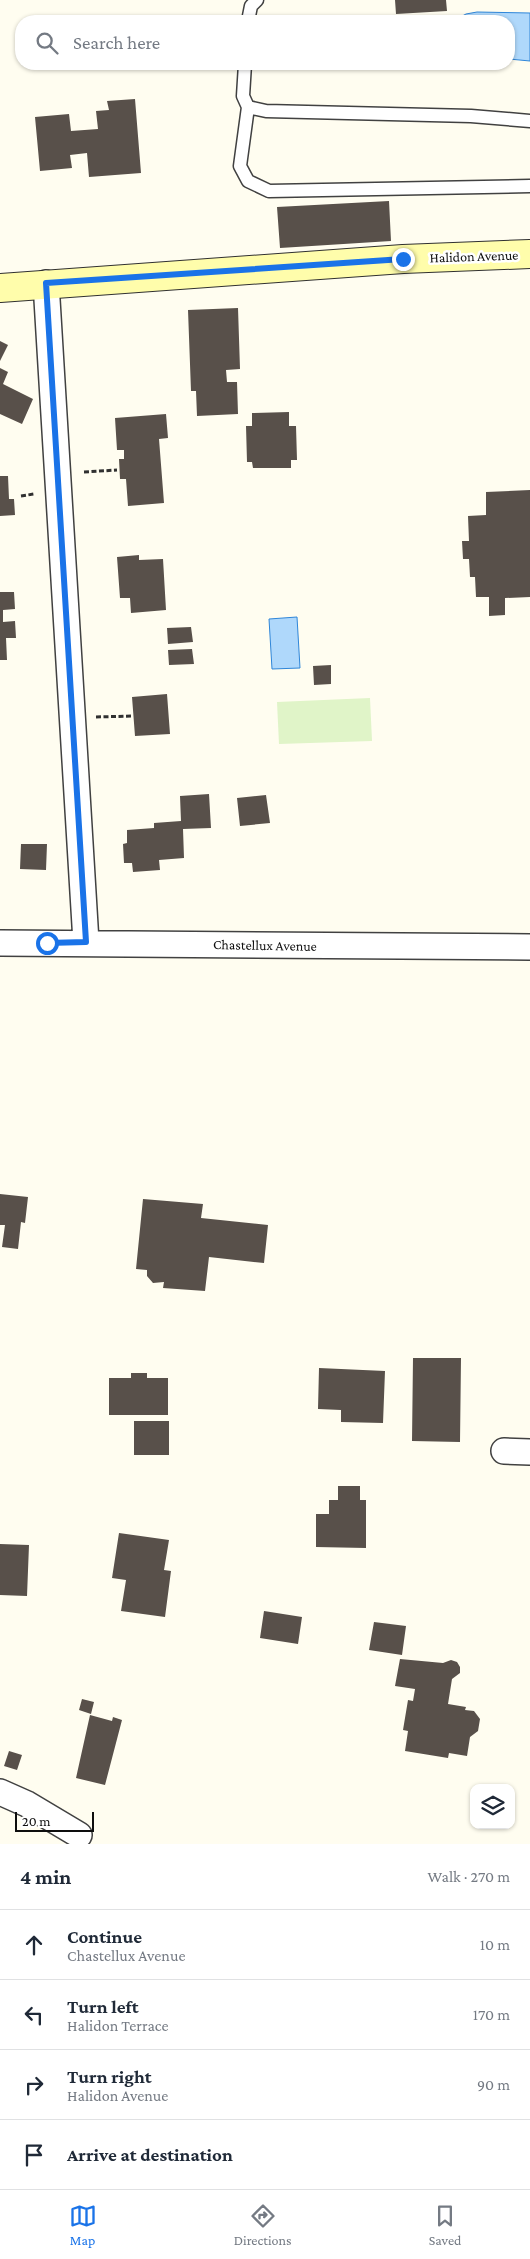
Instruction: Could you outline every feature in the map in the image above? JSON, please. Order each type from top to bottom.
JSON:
[{"type":"main road","name":"Halidon Avenue","points":[[0,288],[46,283],[403,259],[530,254]]},
{"type":"street","points":[[46,283],[86,942]]},
{"type":"street","name":"Chastellux Avenue","points":[[0,943],[86,942],[530,947]]},
{"type":"street","points":[[504,1451],[530,1452]]},
{"type":"street","points":[[0,1792],[27,1804],[78,1835]]},
{"type":"lane","points":[[250,15],[252,6],[257,0]]},
{"type":"lane","points":[[245,70],[243,96],[248,106],[240,166],[248,181],[268,190],[530,186]]},
{"type":"lane","points":[[248,106],[266,111],[471,116],[530,121]]},
{"type":"path","points":[[58,474],[117,470]]},
{"type":"path","points":[[73,718],[133,716]]},
{"type":"green space","points":[[370,698],[372,741],[279,744],[277,702]]},
{"type":"water","points":[[477,12],[530,13],[530,61],[515,60],[515,15],[464,15]]},
{"type":"water","points":[[297,617],[300,668],[272,669],[269,619]]},
{"type":"building","points":[[395,0],[446,0],[447,11],[396,14]]},
{"type":"building","points":[[135,99],[141,173],[89,177],[87,153],[70,155],[72,168],[40,171],[35,117],[69,114],[71,131],[98,129],[96,111],[109,110],[107,101]]},
{"type":"building","points":[[389,201],[391,241],[280,248],[277,207]]},
{"type":"building","points":[[238,308],[240,369],[226,370],[227,382],[237,382],[238,414],[197,416],[196,391],[191,391],[188,310]]},
{"type":"building","points":[[0,341],[8,345],[0,361]]},
{"type":"building","points":[[0,368],[8,372],[3,384],[33,399],[22,424],[0,414]]},
{"type":"building","points":[[289,412],[289,426],[296,426],[297,460],[291,460],[291,468],[253,468],[252,462],[247,462],[246,426],[252,426],[252,413]]},
{"type":"building","points":[[166,414],[168,438],[159,439],[164,503],[128,506],[126,479],[120,479],[119,459],[124,459],[124,450],[117,450],[115,418]]},
{"type":"building","points":[[0,476],[8,476],[9,499],[14,499],[15,515],[0,516]]},
{"type":"building","points":[[530,490],[530,597],[505,598],[505,615],[489,616],[489,597],[476,597],[475,577],[470,577],[469,559],[463,559],[462,541],[469,541],[468,516],[486,515],[486,492]]},
{"type":"building","points":[[139,555],[139,560],[163,559],[166,610],[131,613],[130,598],[120,598],[117,557]]},
{"type":"building","points":[[0,592],[14,592],[15,609],[3,610],[3,622],[15,621],[16,638],[6,638],[7,660],[0,660]]},
{"type":"building","points":[[191,627],[193,642],[168,644],[167,628]]},
{"type":"building","points":[[192,649],[194,664],[169,665],[168,650]]},
{"type":"building","points":[[331,665],[331,684],[314,685],[313,666]]},
{"type":"building","points":[[167,694],[170,734],[135,736],[132,697]]},
{"type":"building","points":[[209,794],[211,828],[183,829],[184,858],[159,860],[160,870],[133,872],[132,863],[124,863],[123,844],[127,843],[127,830],[154,828],[154,823],[181,821],[180,796]]},
{"type":"building","points":[[266,795],[270,823],[240,826],[237,798]]},
{"type":"building","points":[[21,844],[47,844],[46,870],[20,869]]},
{"type":"building","points":[[0,1194],[28,1197],[25,1223],[21,1222],[18,1249],[2,1247],[5,1225],[0,1225]]},
{"type":"building","points":[[143,1199],[203,1204],[201,1218],[268,1225],[264,1263],[209,1257],[205,1291],[163,1288],[164,1282],[153,1283],[147,1276],[147,1270],[136,1269]]},
{"type":"building","points":[[413,1358],[461,1358],[460,1442],[412,1441]]},
{"type":"building","points":[[319,1368],[385,1371],[383,1423],[341,1422],[341,1410],[318,1409]]},
{"type":"building","points":[[131,1373],[147,1373],[147,1378],[168,1378],[168,1415],[109,1415],[109,1378],[131,1378]]},
{"type":"building","points":[[134,1421],[169,1421],[169,1455],[134,1455]]},
{"type":"building","points":[[338,1486],[360,1486],[360,1500],[366,1500],[366,1548],[316,1547],[316,1514],[329,1514],[329,1500],[338,1500]]},
{"type":"building","points":[[119,1533],[169,1540],[164,1570],[171,1571],[165,1617],[121,1611],[126,1580],[112,1578]]},
{"type":"building","points":[[0,1544],[29,1545],[27,1596],[0,1595]]},
{"type":"building","points":[[264,1611],[302,1617],[298,1644],[260,1638]]},
{"type":"building","points":[[374,1622],[406,1626],[402,1655],[369,1650]]},
{"type":"building","points":[[400,1659],[443,1663],[451,1660],[457,1662],[460,1667],[460,1673],[452,1679],[448,1704],[466,1707],[465,1710],[474,1711],[480,1719],[478,1731],[470,1737],[467,1756],[449,1753],[448,1758],[405,1751],[408,1731],[403,1730],[408,1700],[413,1701],[415,1689],[395,1686]]},
{"type":"building","points":[[82,1699],[94,1702],[91,1714],[79,1710]]},
{"type":"building","points":[[90,1715],[112,1721],[113,1717],[122,1720],[105,1785],[76,1778]]},
{"type":"building","points":[[9,1751],[22,1755],[17,1770],[4,1766]]},
{"type":"route","points":[[47,943],[86,942],[46,283],[403,259]]}]
